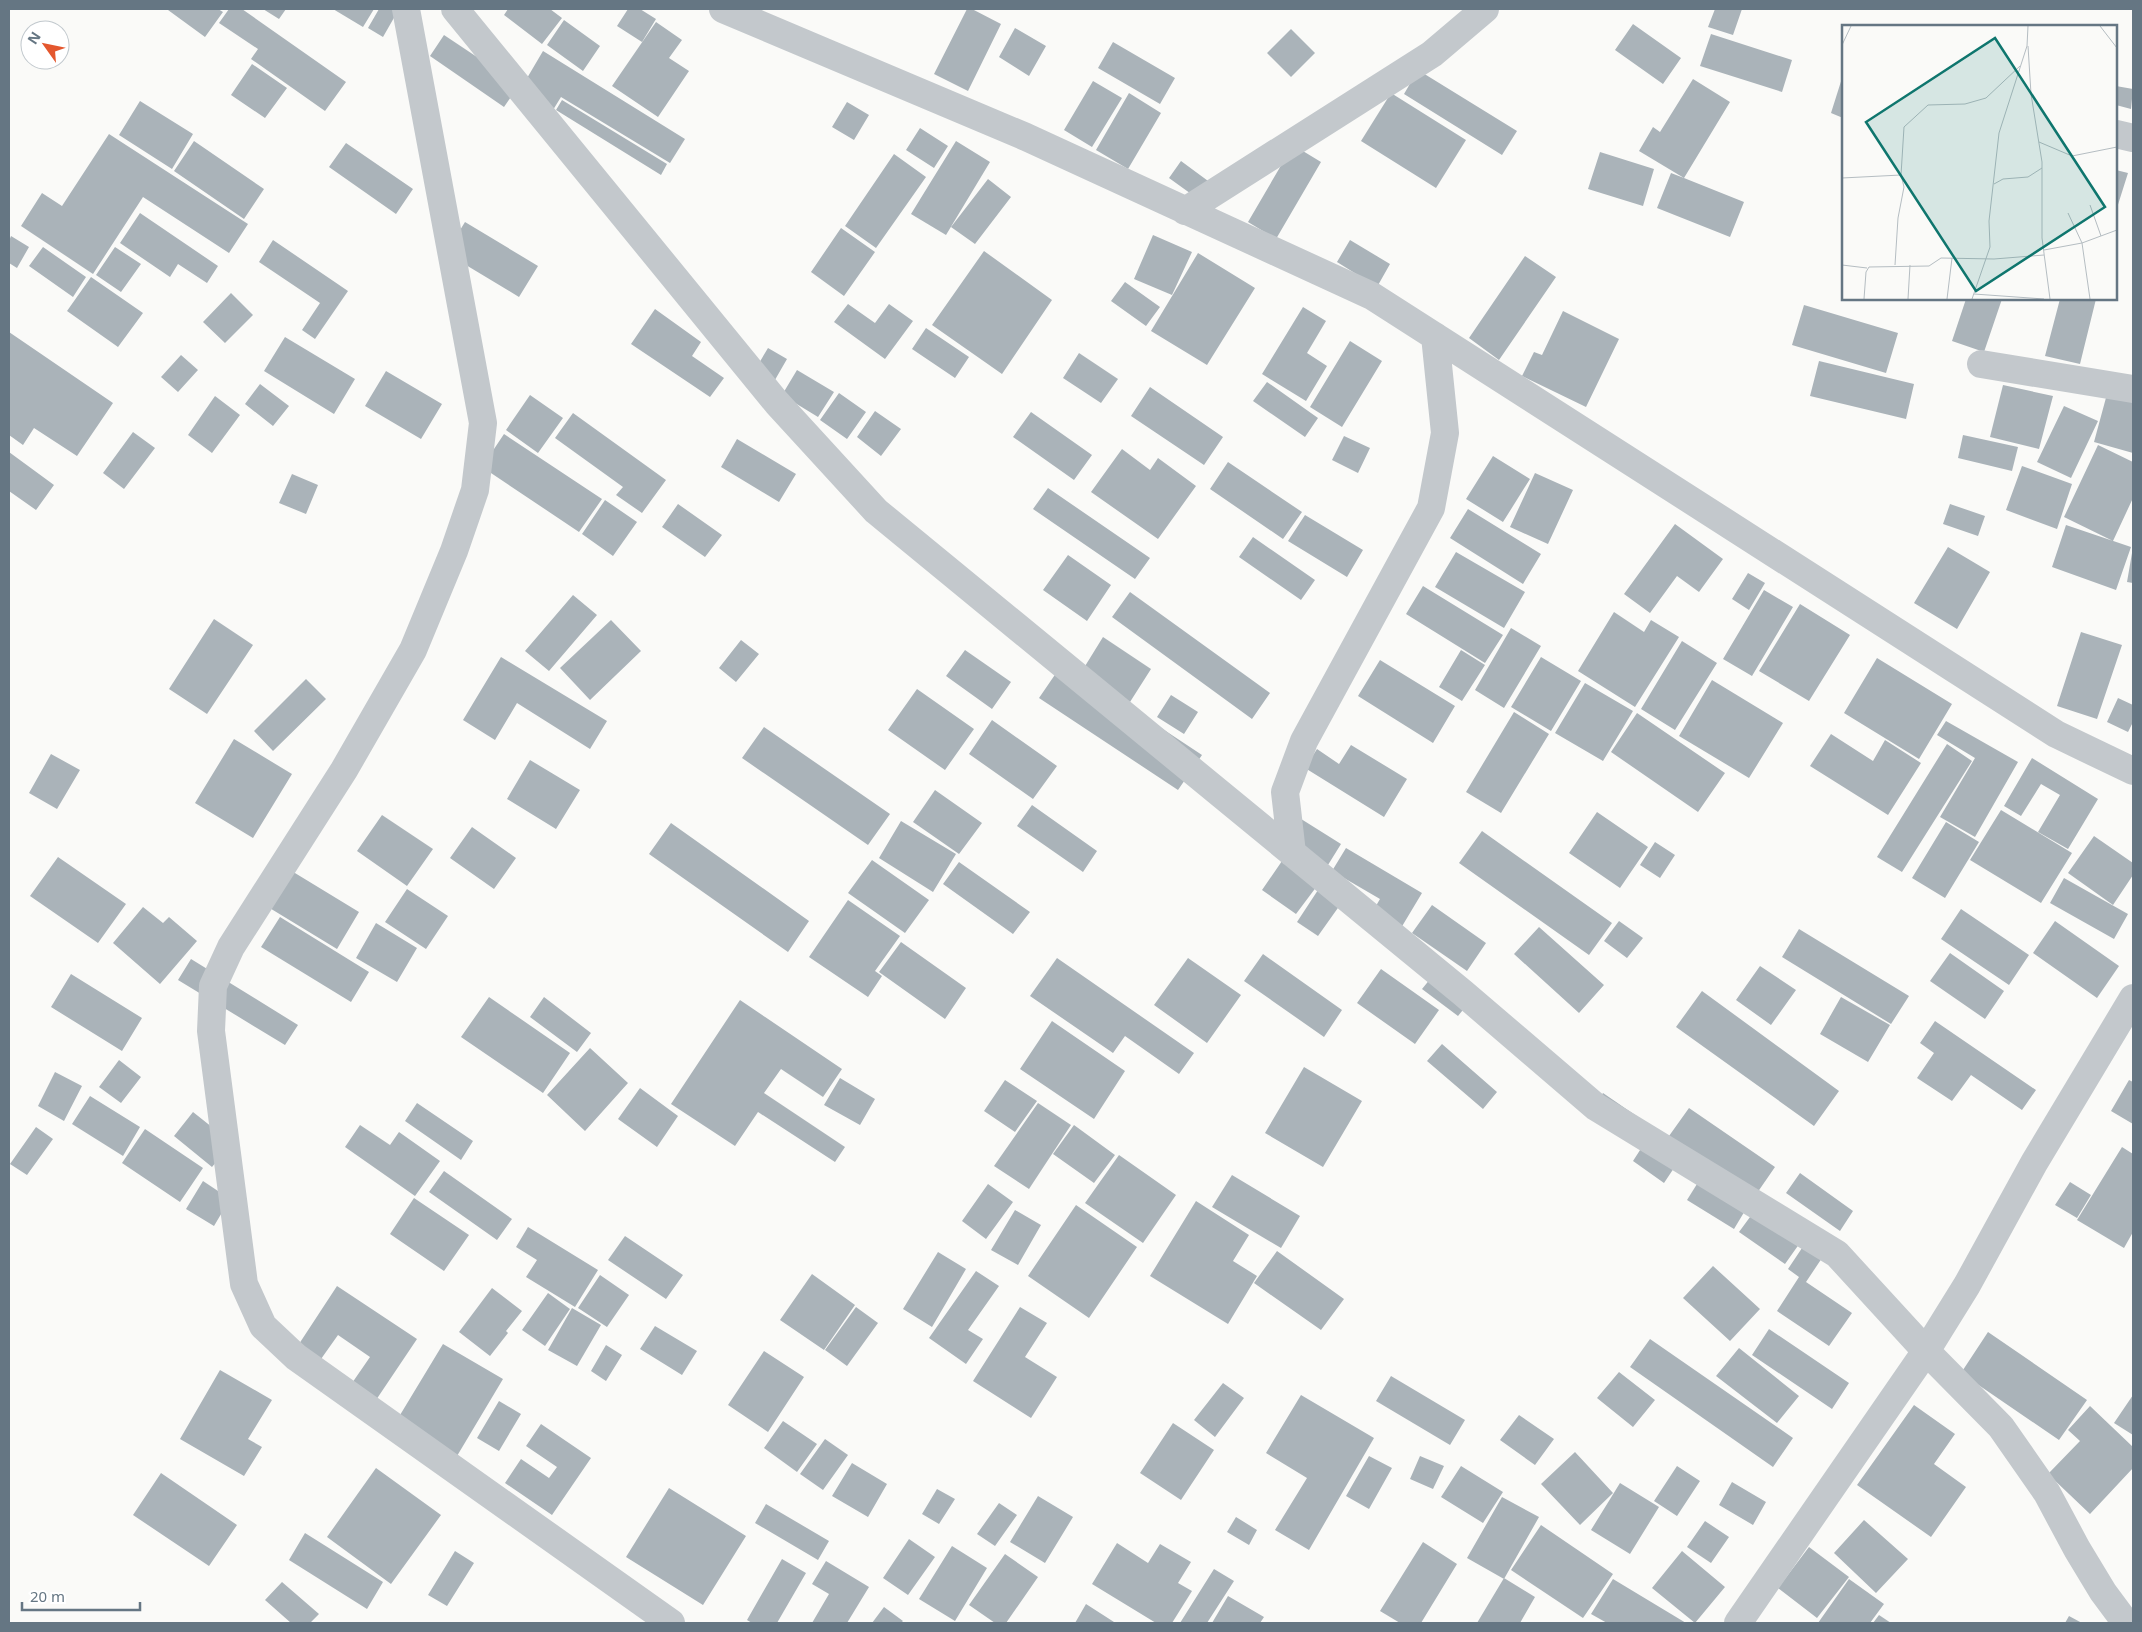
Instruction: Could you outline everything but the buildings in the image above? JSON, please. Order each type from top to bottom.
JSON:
[{"type":"street","points":[[406,9],[484,423],[475,490],[454,551],[413,650],[344,770],[231,947],[213,986],[211,1031],[244,1284],[263,1326],[296,1357],[671,1623]]},
{"type":"street","points":[[455,9],[777,403],[876,510],[1463,993],[1596,1107],[1837,1254],[1926,1351],[2001,1427],[2047,1493],[2086,1563],[2126,1623]]},
{"type":"street","points":[[723,9],[1026,137],[1372,296],[2056,734],[2133,771]]},
{"type":"street","points":[[1185,211],[1432,54],[1485,9]]},
{"type":"street","points":[[2117,134],[2133,138]]},
{"type":"street","points":[[1292,853],[1285,792],[1304,741],[1431,508],[1445,433],[1434,336]]},
{"type":"street","points":[[1981,364],[2133,389]]},
{"type":"street","points":[[1738,1623],[1926,1351],[1967,1285],[2034,1162],[2133,998]]}]
